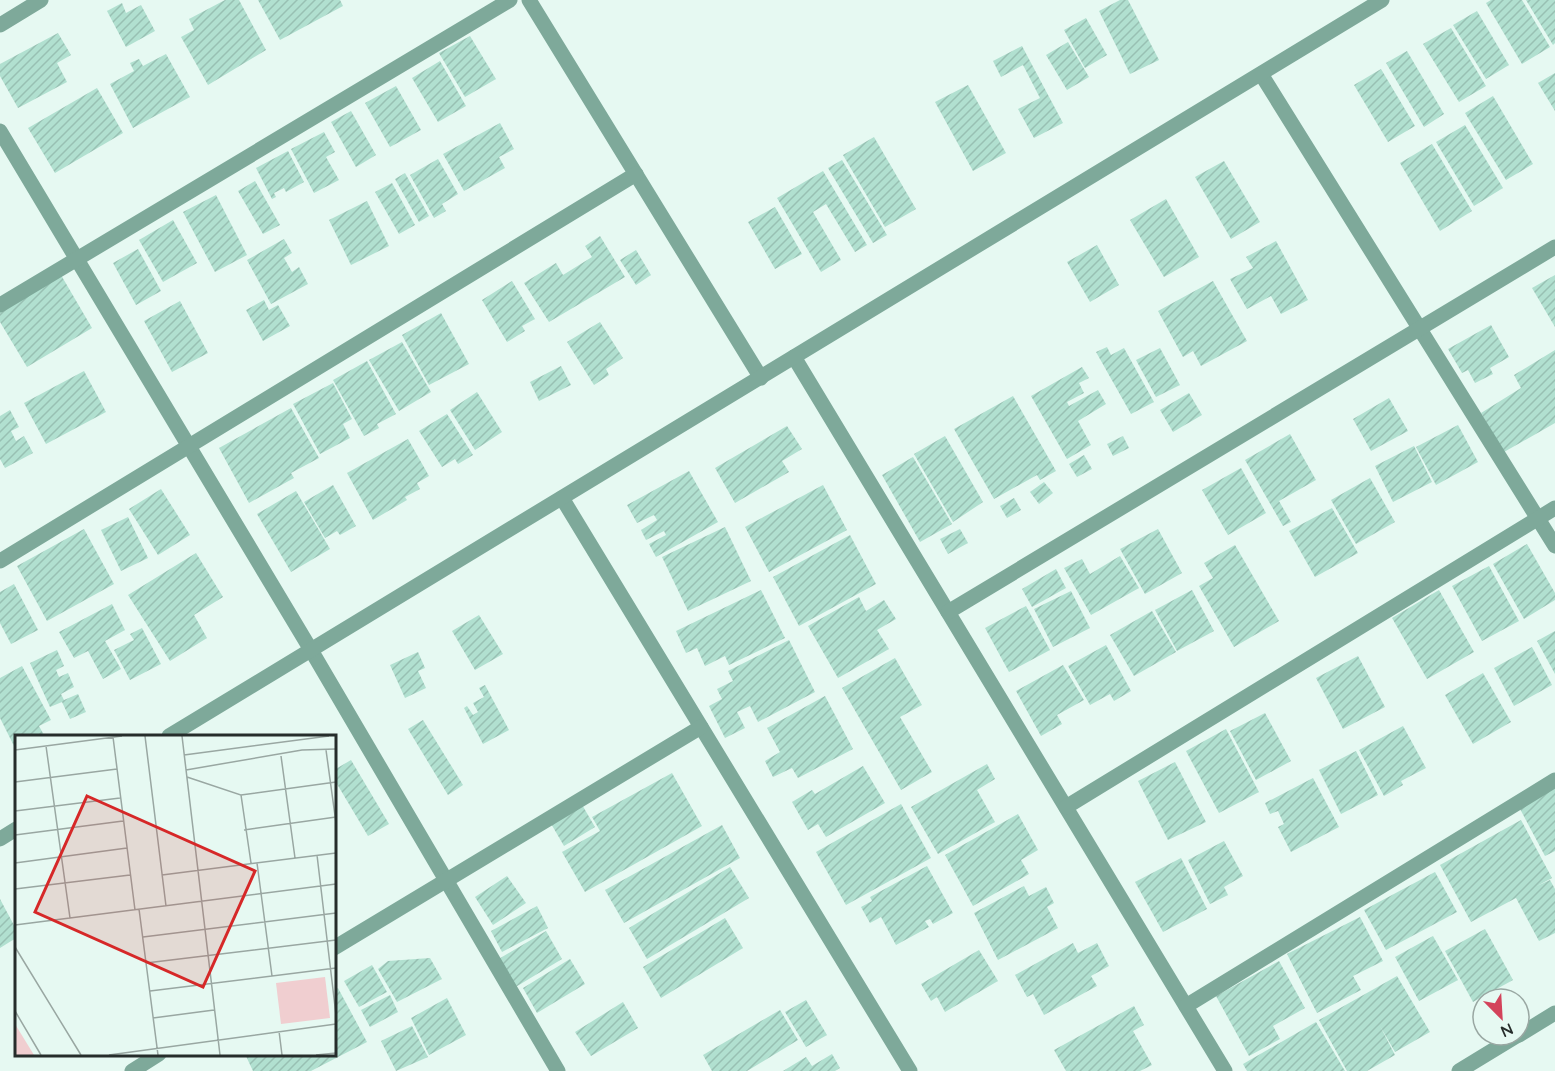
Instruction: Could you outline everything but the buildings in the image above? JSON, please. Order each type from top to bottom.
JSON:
[{"type":"street","points":[[0,25],[40,0]]},
{"type":"street","points":[[0,305],[510,0]]},
{"type":"street","points":[[530,0],[761,378]]},
{"type":"street","points":[[171,735],[1382,0]]},
{"type":"street","points":[[1261,74],[1555,546]]},
{"type":"street","points":[[0,132],[311,650],[558,1071]]},
{"type":"street","points":[[0,561],[636,174]]},
{"type":"street","points":[[948,612],[1555,247]]},
{"type":"street","points":[[794,357],[1225,1071]]},
{"type":"street","points":[[562,498],[910,1071]]},
{"type":"street","points":[[1066,807],[1555,508]]},
{"type":"street","points":[[336,947],[701,727]]},
{"type":"street","points":[[1185,1006],[1555,780]]},
{"type":"street","points":[[0,839],[15,830]]},
{"type":"street","points":[[1531,1027],[1555,1012]]},
{"type":"street","points":[[1459,1071],[1499,1047]]},
{"type":"street","points":[[132,1071],[156,1056]]}]
